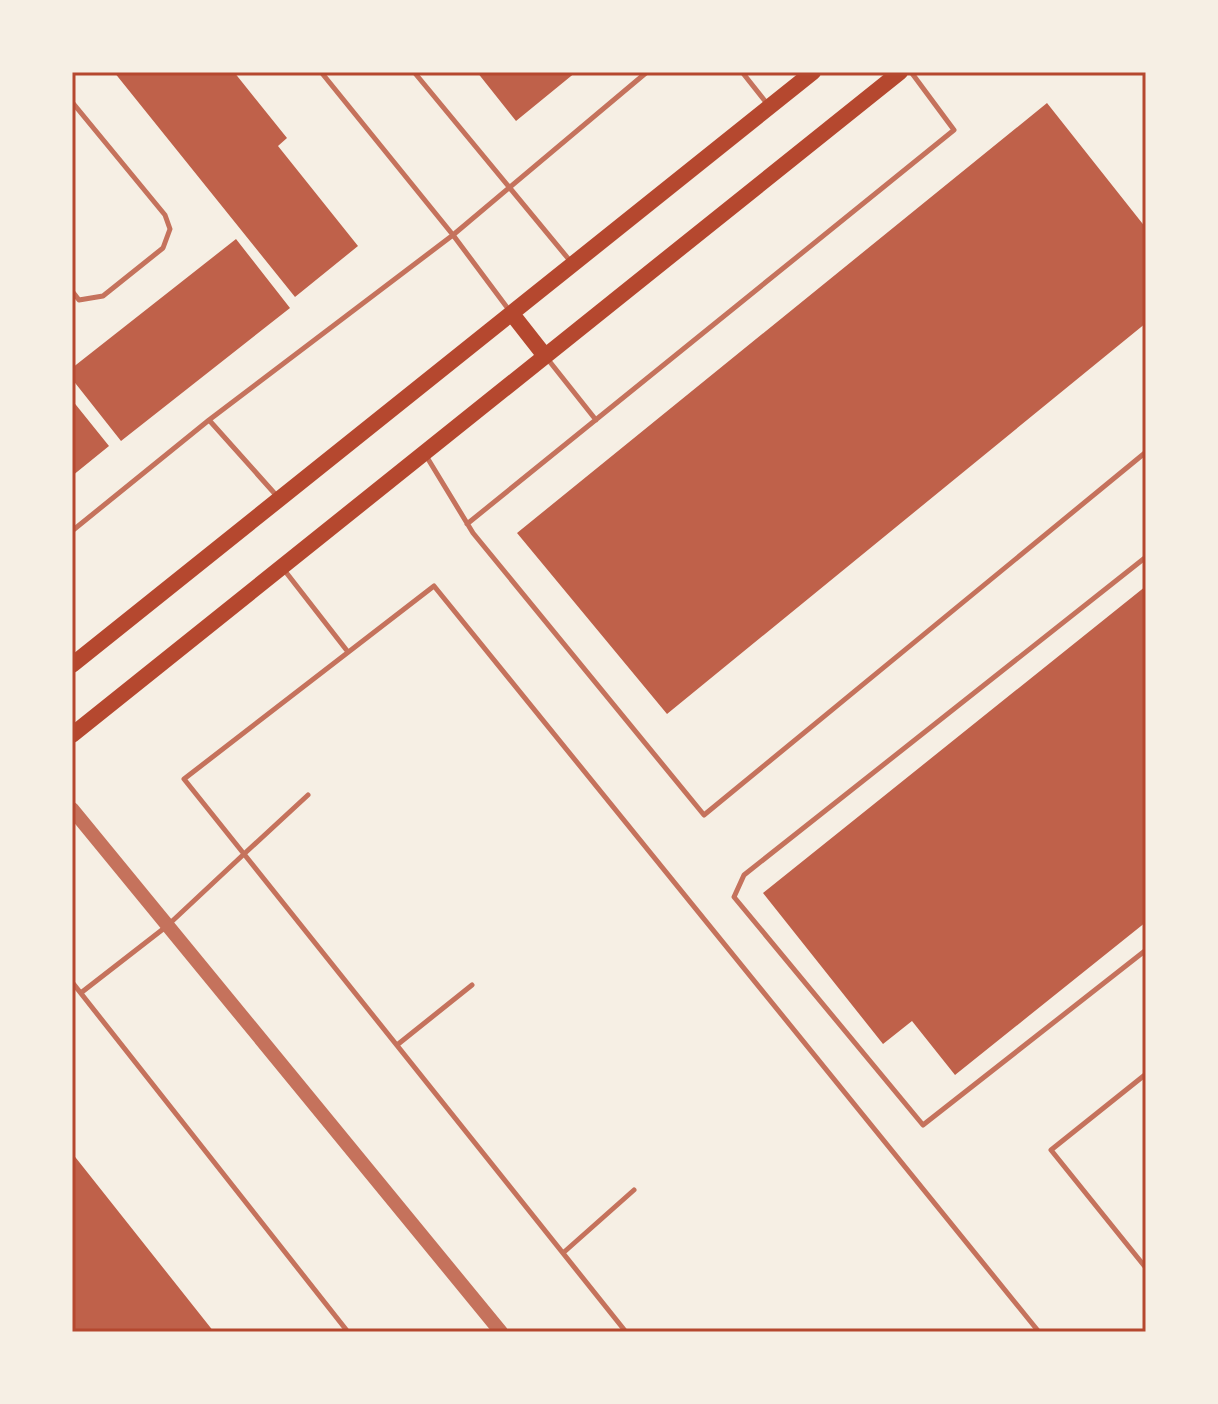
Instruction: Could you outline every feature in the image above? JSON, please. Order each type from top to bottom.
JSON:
[{"type":"main road","points":[[72,665],[813,72]]},
{"type":"main road","points":[[72,735],[900,72]]},
{"type":"main road","points":[[512,314],[545,356]]},
{"type":"street","points":[[72,809],[501,1332]]},
{"type":"lane","points":[[321,72],[453,235],[512,314]]},
{"type":"lane","points":[[414,72],[573,264]]},
{"type":"lane","points":[[72,531],[209,420],[453,235],[647,72]]},
{"type":"lane","points":[[742,72],[770,106]]},
{"type":"lane","points":[[467,524],[954,130],[911,72]]},
{"type":"lane","points":[[72,102],[165,215],[170,229],[163,248],[103,296],[79,300],[72,291]]},
{"type":"lane","points":[[545,356],[596,420]]},
{"type":"lane","points":[[209,420],[280,499]]},
{"type":"lane","points":[[425,453],[467,524],[704,815],[1146,452]]},
{"type":"lane","points":[[1146,557],[744,875],[734,897],[923,1125],[1146,950]]},
{"type":"lane","points":[[282,567],[348,652]]},
{"type":"lane","points":[[626,1332],[184,779],[434,586],[1039,1332]]},
{"type":"lane","points":[[82,992],[167,926],[308,795]]},
{"type":"lane","points":[[72,982],[348,1332]]},
{"type":"lane","points":[[397,1045],[472,985]]},
{"type":"lane","points":[[1146,1074],[1051,1150],[1146,1268]]},
{"type":"lane","points":[[563,1253],[634,1190]]},
{"type":"building","points":[[114,72],[234,72],[287,138],[278,146],[358,246],[295,297]]},
{"type":"building","points":[[477,72],[576,72],[516,121]]},
{"type":"building","points":[[1047,103],[1146,228],[1146,323],[667,714],[517,533]]},
{"type":"building","points":[[236,239],[290,308],[121,441],[72,379],[72,368]]},
{"type":"building","points":[[72,400],[109,446],[72,476]]},
{"type":"building","points":[[1146,586],[1146,922],[955,1075],[912,1021],[883,1044],[763,893]]},
{"type":"building","points":[[72,1153],[214,1332],[72,1332]]}]
